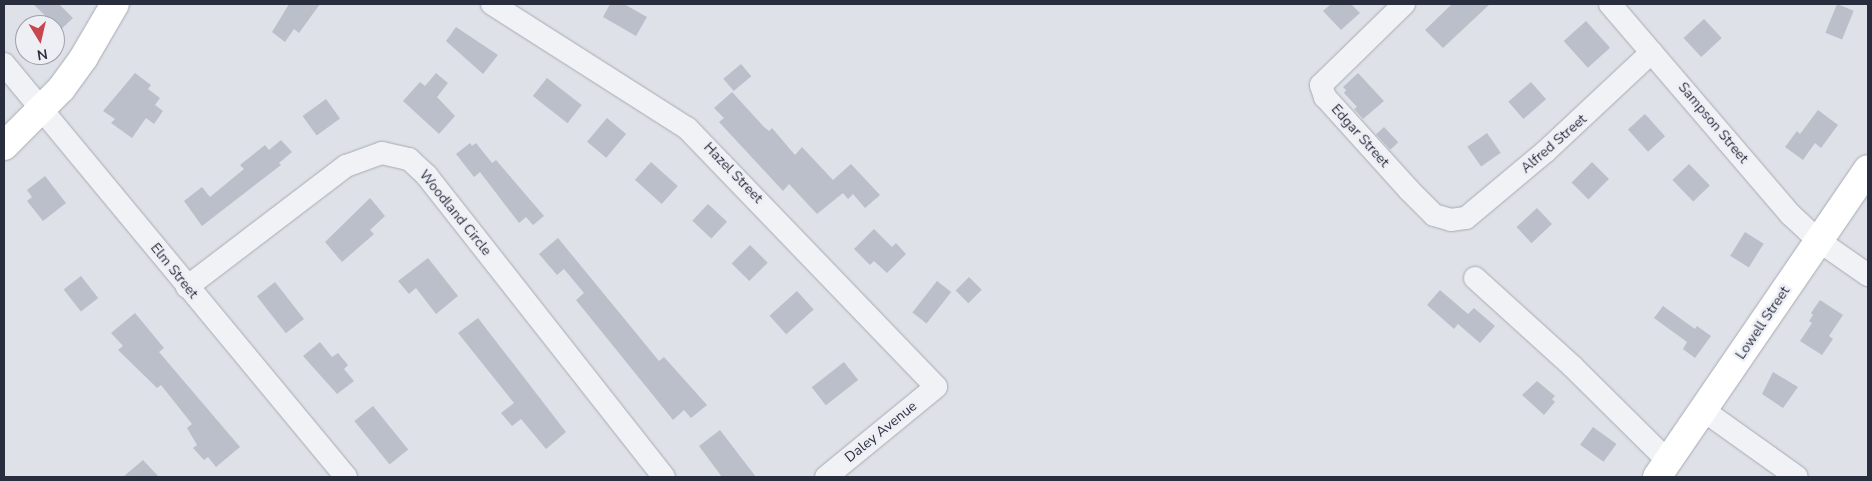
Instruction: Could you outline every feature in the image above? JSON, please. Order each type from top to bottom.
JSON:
[{"type":"main road","points":[[4,146],[61,89],[84,57],[115,4]]},
{"type":"main road","name":"Lowell Street","points":[[1662,469],[1868,169]]},
{"type":"street","name":"Hazel Street","points":[[492,4],[687,128],[936,387]]},
{"type":"street","name":"Edgar Street","points":[[1404,4],[1321,85],[1325,97],[1409,190],[1434,215],[1446,218]]},
{"type":"street","name":"Sampson Street","points":[[1610,4],[1791,215],[1819,241],[1868,275]]},
{"type":"street","name":"Alfred Street","points":[[1446,218],[1466,218],[1577,126],[1652,52]]},
{"type":"street","name":"Elm Street","points":[[4,64],[42,107],[335,474]]},
{"type":"street","name":"Woodland Circle","points":[[187,287],[346,166],[370,156],[397,155],[409,160],[426,176],[664,477]]},
{"type":"street","points":[[1475,278],[1572,366],[1662,469]]},
{"type":"street","name":"Daley Avenue","points":[[826,477],[936,387]]},
{"type":"street","points":[[1703,410],[1797,477]]},
{"type":"building","points":[[33,4],[59,4],[73,18],[65,26],[65,15],[45,15]]},
{"type":"building","points":[[289,4],[320,4],[299,33],[294,29],[285,42],[272,32]]},
{"type":"building","points":[[610,4],[624,4],[647,17],[636,36],[603,17]]},
{"type":"building","points":[[1331,4],[1351,4],[1360,13],[1341,30],[1323,11]]},
{"type":"building","points":[[1452,4],[1490,4],[1443,48],[1425,30]]},
{"type":"building","points":[[1837,4],[1854,11],[1842,39],[1825,33]]},
{"type":"building","points":[[1704,19],[1722,38],[1701,57],[1684,38]]},
{"type":"building","points":[[1586,21],[1610,48],[1588,68],[1564,41]]},
{"type":"building","points":[[456,27],[498,55],[483,74],[446,41]]},
{"type":"building","points":[[741,64],[751,76],[734,91],[723,79]]},
{"type":"building","points":[[135,73],[151,85],[148,89],[160,98],[155,105],[163,111],[154,124],[146,118],[132,138],[111,123],[115,119],[103,111]]},
{"type":"building","points":[[436,73],[448,83],[437,97],[455,116],[439,134],[403,101],[420,82],[425,86]]},
{"type":"building","points":[[1358,73],[1384,101],[1363,119],[1354,109],[1357,107],[1344,93],[1346,90],[1343,87]]},
{"type":"building","points":[[547,78],[582,105],[568,123],[533,96]]},
{"type":"building","points":[[1531,82],[1546,99],[1523,119],[1508,102]]},
{"type":"building","points":[[732,92],[764,127],[769,131],[772,128],[795,155],[802,147],[833,180],[851,164],[880,195],[865,208],[853,194],[848,199],[843,193],[817,214],[789,184],[783,191],[719,122],[724,118],[714,108]]},
{"type":"building","points":[[326,99],[340,118],[317,135],[303,116]]},
{"type":"building","points":[[1818,110],[1838,125],[1821,148],[1815,143],[1803,160],[1785,147],[1797,131],[1800,134]]},
{"type":"building","points":[[1645,114],[1665,136],[1648,152],[1628,129]]},
{"type":"building","points":[[607,118],[626,134],[606,158],[587,142]]},
{"type":"building","points":[[1384,127],[1398,142],[1390,150],[1376,135]]},
{"type":"building","points":[[1487,133],[1501,153],[1481,166],[1467,147]]},
{"type":"building","points":[[281,140],[292,152],[279,163],[281,165],[202,226],[184,201],[202,187],[210,197],[244,169],[240,165],[265,145],[269,150]]},
{"type":"building","points":[[470,143],[472,146],[476,143],[492,163],[496,160],[544,216],[533,225],[526,217],[519,223],[480,172],[474,177],[456,154]]},
{"type":"building","points":[[651,162],[678,186],[662,204],[635,180]]},
{"type":"building","points":[[1592,162],[1609,179],[1588,199],[1571,183]]},
{"type":"building","points":[[1689,164],[1710,186],[1693,202],[1672,180]]},
{"type":"building","points":[[45,176],[66,203],[43,221],[27,201],[32,197],[27,190]]},
{"type":"building","points":[[370,198],[385,216],[370,230],[374,234],[342,262],[325,242]]},
{"type":"building","points":[[708,204],[727,222],[711,239],[692,221]]},
{"type":"building","points":[[1537,208],[1552,224],[1532,243],[1517,227]]},
{"type":"building","points":[[874,229],[892,247],[896,243],[906,254],[887,273],[874,261],[870,265],[854,249]]},
{"type":"building","points":[[1745,232],[1764,244],[1749,267],[1730,256]]},
{"type":"building","points":[[558,238],[659,361],[664,357],[707,405],[691,418],[684,410],[673,420],[576,300],[584,293],[564,269],[557,275],[539,254]]},
{"type":"building","points":[[750,245],[768,263],[749,281],[732,263]]},
{"type":"building","points":[[428,258],[458,296],[436,314],[416,288],[409,294],[398,281]]},
{"type":"building","points":[[81,276],[98,298],[81,312],[64,290]]},
{"type":"building","points":[[969,277],[982,290],[968,303],[956,290]]},
{"type":"building","points":[[937,281],[951,292],[927,324],[912,313]]},
{"type":"building","points":[[275,282],[304,319],[286,333],[257,296]]},
{"type":"building","points":[[1440,290],[1468,314],[1474,308],[1495,326],[1480,343],[1458,324],[1454,329],[1427,305]]},
{"type":"building","points":[[797,291],[814,310],[786,334],[770,316]]},
{"type":"building","points":[[1820,300],[1843,315],[1829,336],[1833,339],[1822,355],[1800,341],[1812,323],[1809,321],[1813,315],[1811,313]]},
{"type":"building","points":[[1663,306],[1695,329],[1697,326],[1711,336],[1695,358],[1683,349],[1687,342],[1654,318]]},
{"type":"building","points":[[135,313],[164,348],[159,352],[240,447],[216,467],[208,457],[204,460],[193,448],[197,445],[187,428],[192,424],[161,385],[157,388],[118,350],[123,346],[111,333]]},
{"type":"building","points":[[478,318],[566,432],[546,449],[521,419],[512,426],[501,413],[514,403],[458,333]]},
{"type":"building","points":[[320,342],[332,357],[338,353],[348,365],[344,369],[354,381],[337,394],[303,356]]},
{"type":"building","points":[[844,362],[858,380],[826,405],[812,387]]},
{"type":"building","points":[[1773,372],[1798,387],[1783,408],[1762,394]]},
{"type":"building","points":[[1537,381],[1555,396],[1552,399],[1555,402],[1544,415],[1522,395]]},
{"type":"building","points":[[373,406],[408,450],[390,465],[354,421]]},
{"type":"building","points":[[1593,427],[1616,444],[1604,462],[1580,445]]},
{"type":"building","points":[[720,430],[756,477],[722,477],[699,446]]},
{"type":"building","points":[[143,460],[159,477],[123,477]]}]
